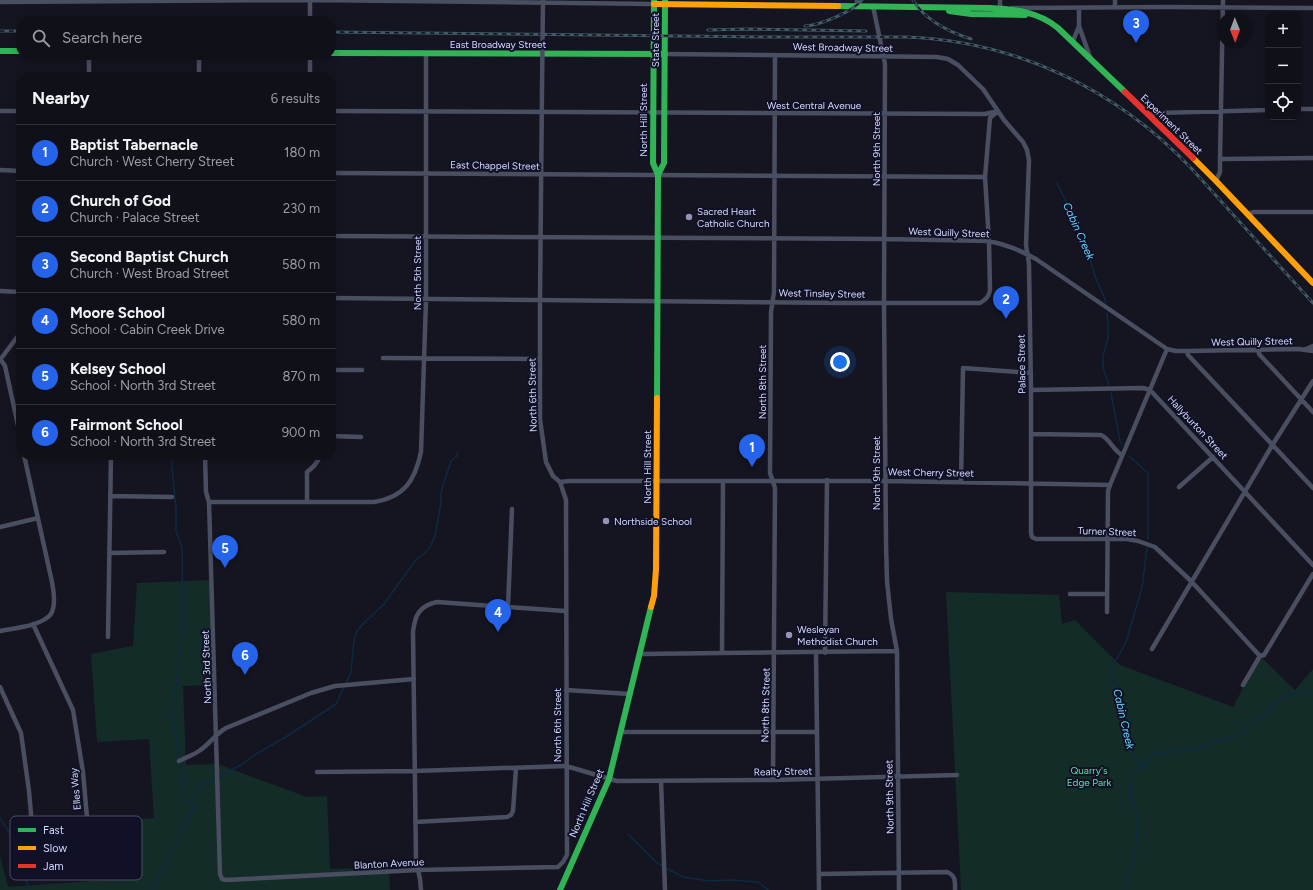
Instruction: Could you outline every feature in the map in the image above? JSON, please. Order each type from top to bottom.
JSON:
[{"type":"main road","points":[[654,2],[857,3],[873,6],[924,7],[970,14],[1034,15]]},
{"type":"main road","name":"North Hill Street","points":[[560,890],[609,779],[654,596],[656,570],[658,175],[653,163],[654,2]]},
{"type":"main road","name":"State Street","points":[[658,175],[664,163],[665,2]]},
{"type":"main road","name":"Experiment Street","points":[[924,7],[1000,8],[1019,10],[1034,15],[1054,25],[1073,41],[1216,181],[1313,283]]},
{"type":"main road","points":[[0,51],[16,51]]},
{"type":"main road","name":"East Broadway Street","points":[[336,53],[665,54]]},
{"type":"street","points":[[310,0],[310,16]]},
{"type":"street","points":[[0,2],[310,0],[654,2]]},
{"type":"street","name":"North 6th Street","points":[[542,0],[540,419],[546,462],[553,476],[560,482],[566,500],[565,610],[567,855],[558,867]]},
{"type":"street","points":[[1000,0],[1000,8],[1313,8]]},
{"type":"street","points":[[1115,0],[1115,7]]},
{"type":"street","points":[[1216,181],[1220,172],[1223,0]]},
{"type":"street","name":"North 9th Street","points":[[873,6],[885,64],[885,481],[887,581],[891,619],[897,652],[899,890]]},
{"type":"street","points":[[1079,8],[1079,26],[1090,58]]},
{"type":"street","points":[[1073,41],[1079,26]]},
{"type":"street","name":"North 5th Street","points":[[307,502],[385,501],[404,489],[418,467],[421,452],[426,300],[426,53]]},
{"type":"street","name":"West Broadway Street","points":[[665,54],[937,57],[948,59],[958,65],[983,89],[998,111]]},
{"type":"street","name":"North 8th Street","points":[[773,780],[775,488],[770,472],[771,312],[773,302],[775,176],[775,55]]},
{"type":"street","points":[[89,60],[89,72]]},
{"type":"street","points":[[199,60],[199,72]]},
{"type":"street","points":[[310,60],[310,72]]},
{"type":"street","points":[[1301,110],[1313,109]]},
{"type":"street","points":[[1148,115],[1158,113],[1265,110]]},
{"type":"street","points":[[0,111],[16,111]]},
{"type":"street","name":"West Central Avenue","points":[[336,111],[885,114],[985,114],[998,111]]},
{"type":"street","points":[[989,241],[985,177],[990,118],[998,111]]},
{"type":"street","name":"Palace Street","points":[[998,111],[1023,142],[1027,150],[1029,160],[1026,245],[1028,264],[1031,390],[1030,483]]},
{"type":"street","points":[[1220,159],[1313,158]]},
{"type":"street","points":[[0,170],[16,171]]},
{"type":"street","name":"East Chappel Street","points":[[336,173],[985,177]]},
{"type":"street","points":[[1248,214],[1254,212],[1313,212]]},
{"type":"street","name":"West Quilly Street","points":[[336,236],[884,239],[989,241],[1005,244],[1036,260],[1167,349],[1176,351],[1313,351]]},
{"type":"street","name":"West Tinsley Street","points":[[336,298],[426,300],[980,303],[986,299],[990,290],[989,241]]},
{"type":"street","points":[[0,291],[16,292]]},
{"type":"street","points":[[16,339],[0,360],[6,370],[16,416]]},
{"type":"street","name":"West Quilly Street","points":[[1303,350],[1313,346]]},
{"type":"street","points":[[1106,612],[1108,491],[1167,349]]},
{"type":"street","points":[[1187,351],[1188,355],[1313,488]]},
{"type":"street","points":[[1258,351],[1259,354],[1313,412]]},
{"type":"street","points":[[383,358],[540,359]]},
{"type":"street","points":[[0,368],[6,370]]},
{"type":"street","points":[[961,482],[963,368],[1030,373]]},
{"type":"street","points":[[336,370],[362,370]]},
{"type":"street","points":[[1152,649],[1244,492],[1313,381]]},
{"type":"street","points":[[1031,390],[1144,388],[1150,390]]},
{"type":"street","name":"Hallyburton Street","points":[[1150,390],[1313,565]]},
{"type":"street","points":[[1030,434],[1100,435],[1106,437],[1118,453],[1122,455]]},
{"type":"street","points":[[336,436],[361,437]]},
{"type":"street","points":[[1179,487],[1213,457]]},
{"type":"street","points":[[0,631],[33,624],[44,619],[51,613],[54,599],[52,582],[25,460]]},
{"type":"street","points":[[108,637],[111,460]]},
{"type":"street","name":"North 3rd Street","points":[[205,460],[206,492],[210,502],[220,874],[222,879]]},
{"type":"street","points":[[210,502],[307,502],[307,472],[313,468],[318,460]]},
{"type":"street","points":[[825,653],[827,480]]},
{"type":"street","name":"West Cherry Street","points":[[560,482],[827,480],[1110,485]]},
{"type":"street","points":[[722,653],[723,481]]},
{"type":"street","name":"Turner Street","points":[[1030,483],[1032,537],[1036,539],[1127,539],[1148,543],[1155,547],[1191,581],[1260,656]]},
{"type":"street","points":[[110,496],[172,497]]},
{"type":"street","points":[[508,607],[512,508]]},
{"type":"street","points":[[0,526],[38,518]]},
{"type":"street","points":[[109,553],[164,552]]},
{"type":"street","points":[[1243,685],[1260,656],[1264,655],[1313,574]]},
{"type":"street","points":[[1070,594],[1106,594]]},
{"type":"street","points":[[421,890],[416,860],[415,822],[414,620],[421,609],[428,604],[437,602],[565,610]]},
{"type":"street","name":"Elles Way","points":[[33,624],[70,702],[75,718],[83,772],[87,816]]},
{"type":"street","points":[[640,654],[897,652]]},
{"type":"street","points":[[816,653],[819,890]]},
{"type":"street","points":[[179,761],[199,752],[217,734],[226,728],[311,693],[335,686],[414,678]]},
{"type":"street","name":"Elles Way","points":[[0,687],[21,733],[32,816]]},
{"type":"street","points":[[566,690],[630,694]]},
{"type":"street","points":[[621,732],[817,732]]},
{"type":"street","name":"Realty Street","points":[[317,772],[415,771],[566,766],[617,781],[773,780],[898,776],[957,776]]},
{"type":"street","points":[[415,822],[511,815],[513,811],[516,768]]},
{"type":"street","points":[[661,781],[665,890]]},
{"type":"street","name":"Blanton Avenue","points":[[222,879],[418,870],[558,867]]},
{"type":"street","points":[[819,874],[947,872],[952,874],[955,879],[956,890]]},
{"type":"green space","points":[[210,580],[214,685],[183,686],[186,765],[217,764],[307,797],[327,796],[330,869],[389,867],[390,890],[0,890],[0,856],[8,887],[106,880],[142,880],[142,819],[154,818],[149,739],[97,742],[91,654],[133,646],[137,583]]},
{"type":"green space","name":"Quarry's Edge Park","points":[[946,592],[1059,595],[1062,624],[1075,620],[1120,665],[1233,707],[1260,656],[1295,690],[1313,669],[1313,890],[961,890]]},
{"type":"waterway","name":"Cabin Creek","points":[[1057,183],[1088,246],[1095,276],[1106,303]]},
{"type":"waterway","name":"Cabin Creek","points":[[1107,313],[1108,338],[1103,356],[1103,368],[1109,385]]},
{"type":"waterway","name":"Cabin Creek","points":[[1111,393],[1122,445]]},
{"type":"waterway","points":[[346,684],[351,672],[354,640],[357,631],[384,604],[415,561],[429,549],[435,536],[441,502],[441,492],[451,461],[457,456],[458,452]]},
{"type":"waterway","name":"Cabin Creek","points":[[1129,456],[1148,473],[1148,539]]},
{"type":"waterway","points":[[171,460],[176,509],[176,531],[182,548],[183,627],[178,676],[171,706],[180,759]]},
{"type":"waterway","name":"Cabin Creek","points":[[1141,768],[1130,750],[1118,687],[1111,675],[1112,663],[1118,657],[1126,642],[1142,588],[1147,547]]},
{"type":"waterway","points":[[152,890],[181,836],[186,820],[195,806],[196,794],[204,782],[211,781],[241,765],[336,704],[344,687]]},
{"type":"waterway","points":[[1125,890],[1135,855],[1137,832],[1137,812],[1131,799],[1130,790],[1134,775],[1150,755],[1174,751],[1192,751],[1201,746],[1241,734],[1284,697],[1295,693],[1304,694],[1313,691]]},
{"type":"waterway","points":[[181,762],[185,781],[186,803],[193,809]]},
{"type":"waterway","points":[[0,818],[10,834]]},
{"type":"waterway","points":[[629,835],[657,863],[663,866]]},
{"type":"waterway","points":[[666,868],[683,877],[709,881],[732,880],[758,882],[768,890]]},
{"type":"waterway","points":[[26,880],[29,890]]},
{"type":"railway","points":[[805,26],[836,17],[851,9],[862,0]]},
{"type":"railway","points":[[913,0],[924,14],[938,24],[954,33],[971,39]]},
{"type":"railway","points":[[708,30],[746,29],[866,31]]},
{"type":"railway","points":[[0,31],[16,31]]},
{"type":"railway","points":[[336,32],[906,37],[947,41],[986,48],[1025,59],[1062,74],[1097,93],[1130,115],[1162,140],[1191,168],[1313,303]]},
{"type":"traffic: fast","points":[[654,0],[653,163],[658,175],[657,398]]},
{"type":"traffic: fast","points":[[658,175],[664,163],[665,0]]},
{"type":"traffic: fast","points":[[838,6],[990,8],[1026,12],[1043,18],[1058,28],[1125,92]]},
{"type":"traffic: fast","points":[[949,11],[971,14],[1025,15]]},
{"type":"traffic: fast","points":[[0,51],[16,51]]},
{"type":"traffic: fast","points":[[336,53],[665,54]]},
{"type":"traffic: fast","points":[[560,890],[609,779],[651,607]]},
{"type":"traffic: slow","points":[[654,4],[838,6]]},
{"type":"traffic: slow","points":[[1193,158],[1313,283]]},
{"type":"traffic: slow","points":[[651,607],[654,596],[656,569],[657,398]]},
{"type":"traffic: jam","points":[[1125,92],[1193,158]]},
{"type":"place","name":"Second Baptist Church","points":[[1136,43]]},
{"type":"place","name":"Sacred Heart Catholic Church","points":[[689,217]]},
{"type":"place","name":"Church of God","points":[[1006,319]]},
{"type":"place","name":"Baptist Tabernacle","points":[[752,467]]},
{"type":"place","name":"Northside School","points":[[606,521]]},
{"type":"place","name":"Kelsey School","points":[[225,568]]},
{"type":"place","name":"Moore School","points":[[498,632]]},
{"type":"place","name":"Wesleyan Methodist Church","points":[[789,635]]},
{"type":"place","name":"Fairmont School","points":[[245,675]]}]
